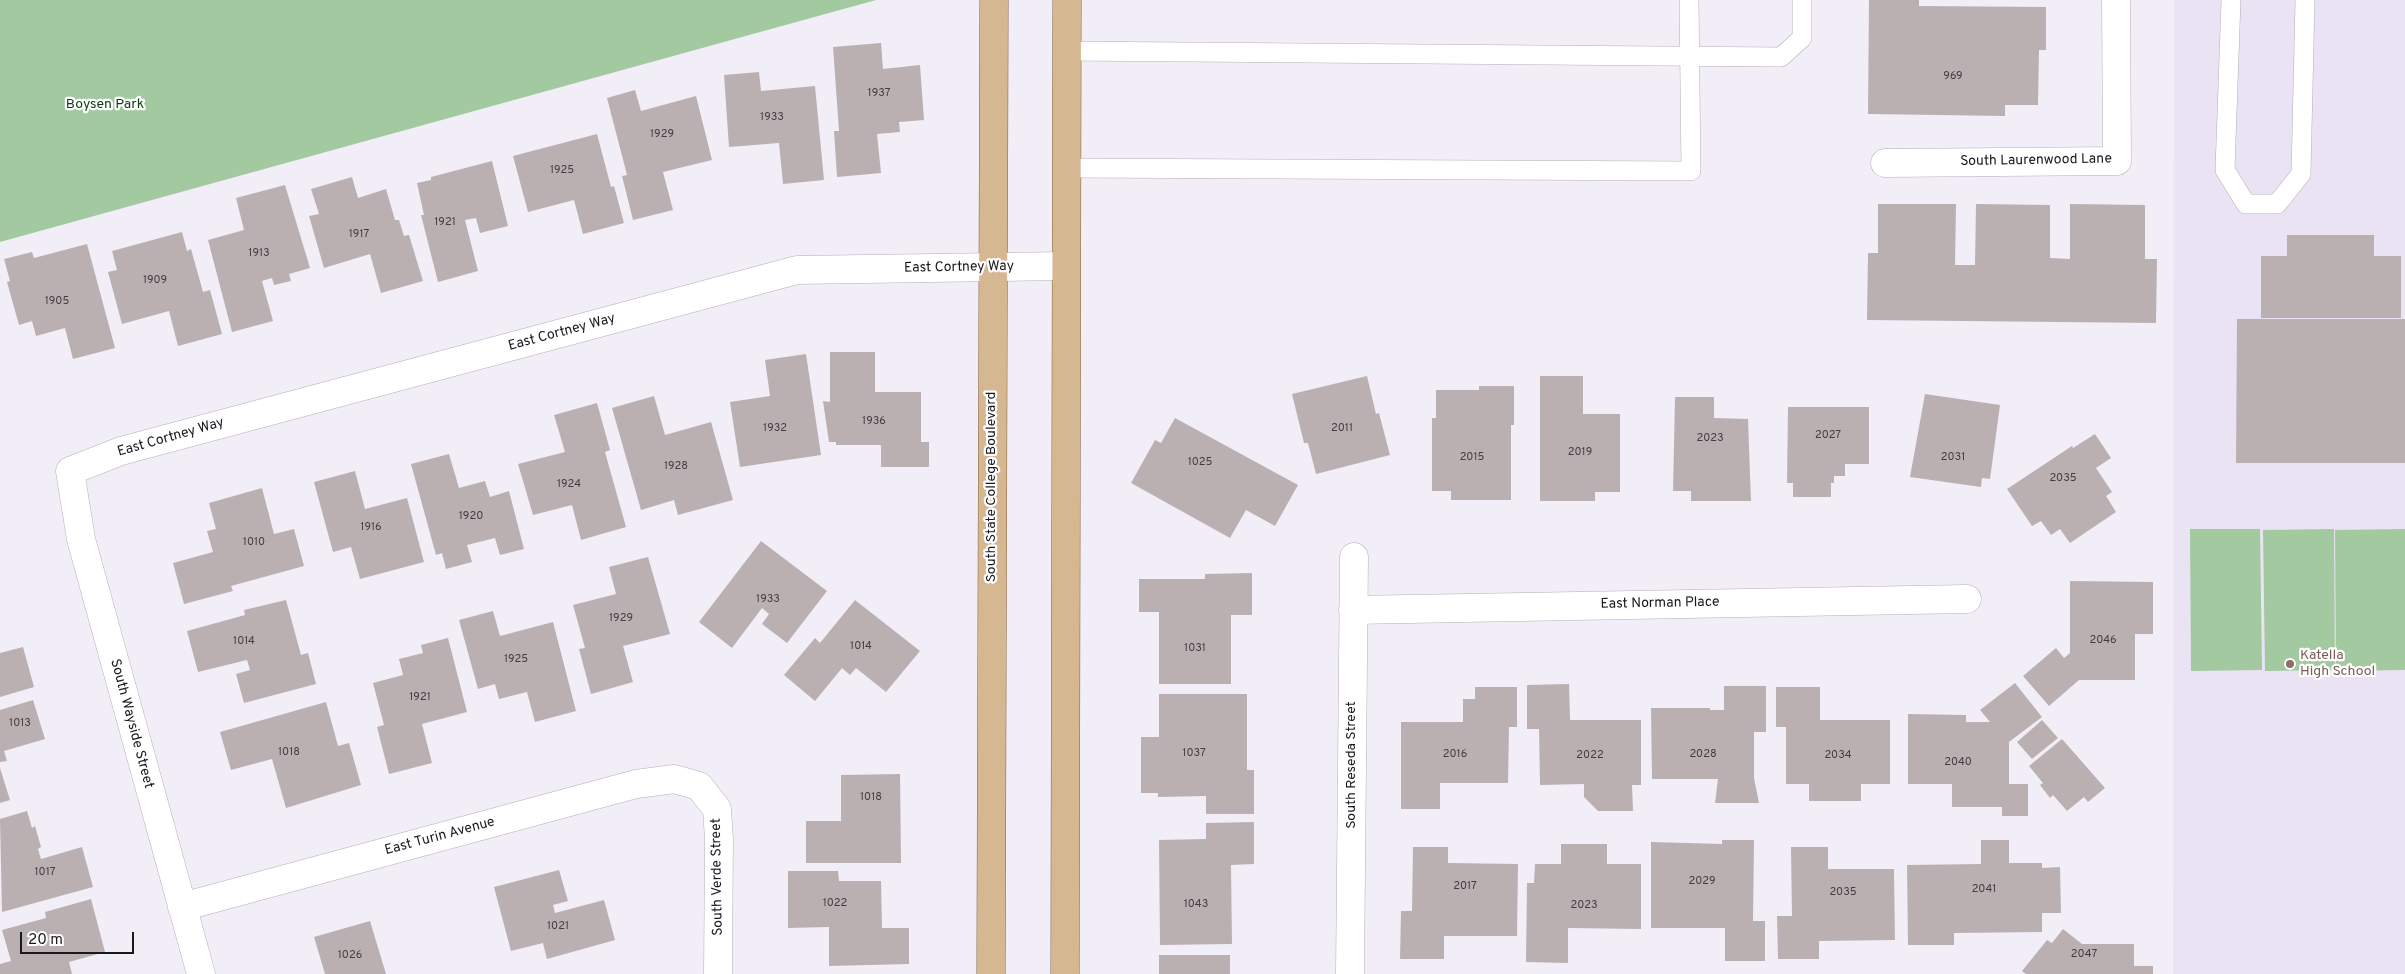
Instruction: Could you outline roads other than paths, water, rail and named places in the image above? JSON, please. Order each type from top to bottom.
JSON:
[{"type":"main road","name":"South State College Boulevard","points":[[991,974],[994,0]]},
{"type":"main road","points":[[1066,974],[1067,0]]},
{"type":"street","name":"South Laurenwood Lane","points":[[1885,163],[2117,162],[2116,0]]},
{"type":"street","name":"East Cortney Way","points":[[70,471],[121,451],[797,270],[1066,266]]},
{"type":"street","name":"South Wayside Street","points":[[70,471],[81,539],[201,974]]},
{"type":"street","name":"South Reseda Street","points":[[1350,974],[1354,557]]},
{"type":"street","name":"East Norman Place","points":[[1353,610],[1968,599]]},
{"type":"street","name":"East Turin Avenue","points":[[182,907],[636,784],[674,779],[699,786]]},
{"type":"street","name":"South Verde Street","points":[[699,786],[717,809],[719,839],[718,974]]},
{"type":"lane","points":[[1066,168],[1691,171],[1688,56],[1689,0]]},
{"type":"lane","points":[[1067,52],[1781,57],[1802,38],[1802,0]]},
{"type":"lane","points":[[2231,0],[2226,170],[2246,204],[2277,204],[2301,174],[2305,0]]},
{"type":"place","name":"Katella High School","points":[[2290,664]]},
{"type":"park label","name":"Boysen Park","points":[[105,105]]}]
